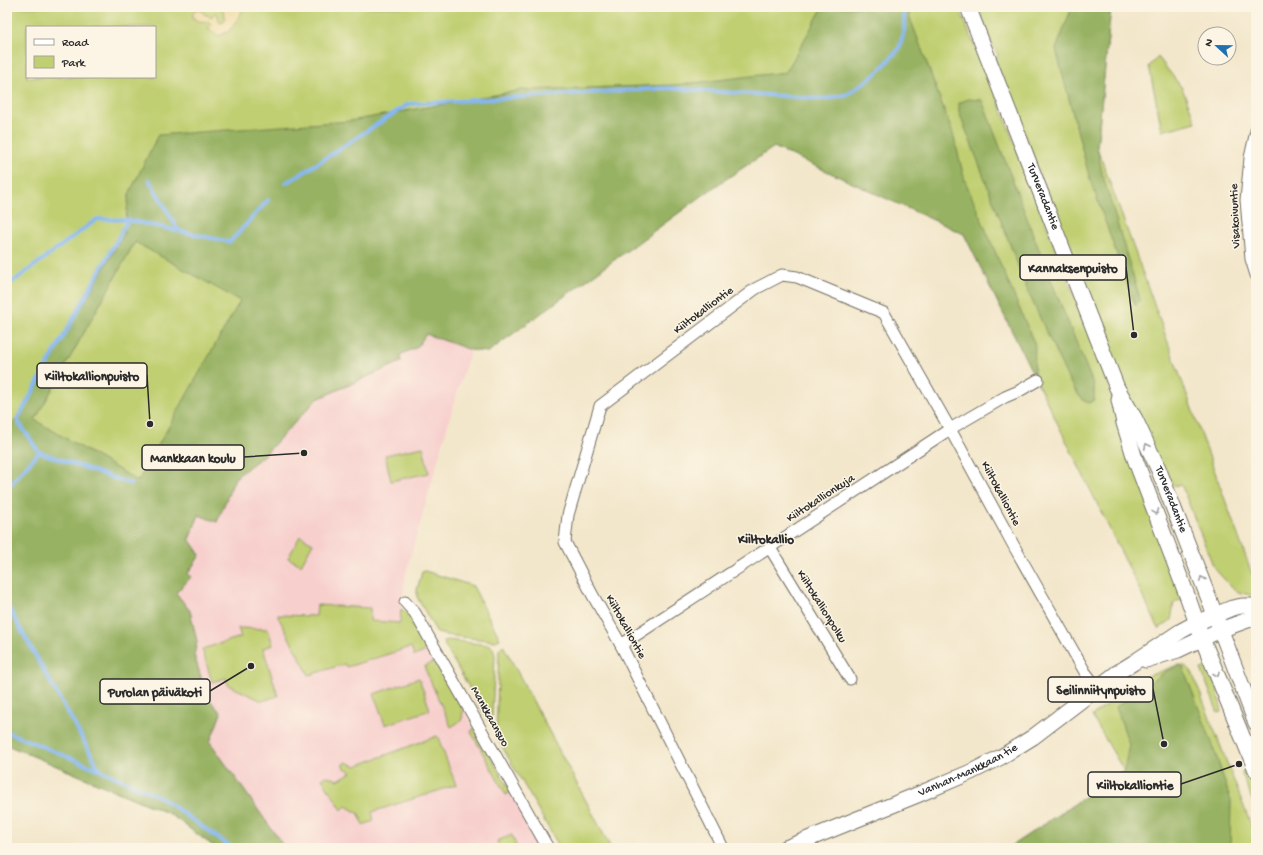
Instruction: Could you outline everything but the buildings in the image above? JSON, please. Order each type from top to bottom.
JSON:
[{"type":"main road","name":"Turveradantie","points":[[968,7],[1117,388],[1135,419],[1158,468],[1256,723]]},
{"type":"main road","name":"Turveradantie","points":[[1117,388],[1124,423],[1135,459],[1188,598],[1196,623],[1256,770]]},
{"type":"main road","name":"Vanhan-Mankkaan tie","points":[[786,848],[918,795],[989,763],[1033,736],[1096,688],[1168,639],[1196,623],[1216,616],[1232,608],[1256,606]]},
{"type":"main road","name":"Vanhan-Mankkaan tie","points":[[1133,663],[1178,650],[1220,630],[1256,617]]},
{"type":"street","name":"Visakoivuntie","points":[[1256,131],[1250,158],[1246,200],[1251,259],[1256,275]]},
{"type":"street","name":"Kiiltokalliontie","points":[[723,848],[621,645],[565,542],[568,515],[600,406],[755,289],[782,275],[798,278],[884,313],[1085,672],[1096,688]]},
{"type":"street","name":"Kiiltokallionkuja","points":[[621,645],[950,429],[1005,397],[1038,380]]},
{"type":"street","name":"Kiiltokallionpolku","points":[[770,548],[850,679]]},
{"type":"street","name":"Mankkaansuo","points":[[405,602],[415,613],[548,848]]},
{"type":"shaded area","points":[[426,334],[471,350],[458,389],[406,573],[401,609],[409,614],[475,729],[538,840],[535,842],[538,848],[285,848],[210,742],[221,713],[207,697],[194,655],[197,642],[176,593],[191,577],[188,573],[200,555],[189,539],[199,515],[217,522],[235,478],[265,454],[317,399],[401,362],[400,356],[417,347]]},
{"type":"green space","points":[[7,7],[959,7],[977,52],[980,54],[1114,398],[1184,598],[1174,603],[1171,620],[1159,629],[964,234],[774,147],[717,185],[488,352],[471,350],[426,334],[417,347],[400,355],[401,362],[317,399],[265,454],[235,478],[217,522],[199,515],[189,539],[200,555],[188,573],[191,577],[176,593],[190,611],[197,642],[194,655],[207,697],[221,713],[210,742],[285,848],[216,848],[170,814],[7,745]]},
{"type":"green space","points":[[823,7],[909,7],[909,15],[953,134],[965,181],[1035,345],[1034,376],[964,234],[774,147],[717,185],[488,352],[471,350],[426,334],[417,347],[400,355],[401,362],[317,399],[265,454],[235,478],[217,522],[199,515],[189,539],[200,555],[188,573],[191,577],[176,593],[190,611],[197,642],[194,655],[207,697],[221,713],[210,742],[285,848],[216,848],[170,814],[7,745],[7,434],[124,234],[129,194],[158,135],[350,121],[522,90],[675,85],[786,72]],"holes":[[[135,242],[240,301],[138,481],[35,420]]]},
{"type":"green space","points":[[978,7],[1111,7],[1097,147],[1256,585],[1256,596],[1234,590],[1214,568],[1181,484],[1174,486],[1161,467],[1125,392],[995,59],[998,55],[992,45]]},
{"type":"green space","points":[[1072,7],[1111,7],[1097,147],[1102,173],[1140,299],[1135,306],[1089,176],[1056,49]]},
{"type":"green space","points":[[1158,57],[1182,88],[1196,122],[1162,131],[1149,66]]},
{"type":"green space","points":[[968,99],[982,100],[1044,263],[1094,386],[1094,400],[1089,403],[1080,397],[1069,381],[1029,294],[959,112],[959,103]]},
{"type":"green space","points":[[423,447],[429,473],[391,481],[385,455]]},
{"type":"green space","points":[[300,536],[313,543],[301,565],[288,558]]},
{"type":"green space","points":[[425,571],[473,586],[500,639],[496,641],[437,633],[417,597],[417,590],[422,572]]},
{"type":"green space","points":[[317,605],[370,608],[370,621],[400,623],[401,609],[409,614],[428,648],[424,652],[414,656],[411,647],[347,667],[345,664],[309,675],[277,615],[316,616]]},
{"type":"green space","points":[[238,628],[268,629],[273,645],[263,648],[278,696],[262,701],[228,685],[226,678],[212,682],[202,649],[241,637]]},
{"type":"green space","points":[[447,640],[490,645],[493,648],[495,655],[492,716],[489,720],[445,646],[444,641]]},
{"type":"green space","points":[[503,645],[611,848],[560,848],[496,736],[499,649]]},
{"type":"green space","points":[[433,662],[437,663],[463,709],[462,720],[451,727],[425,669],[425,666]]},
{"type":"green space","points":[[1177,665],[1185,666],[1192,672],[1256,838],[1256,848],[1008,848],[1124,771],[1092,716],[1143,678]]},
{"type":"green space","points":[[1182,665],[1211,740],[1231,801],[1230,848],[1008,848],[1124,771],[1129,744],[1116,707],[1166,671]]},
{"type":"green space","points":[[1207,667],[1217,687],[1222,712],[1218,713],[1201,669]]},
{"type":"green space","points":[[419,678],[430,710],[385,725],[374,694]]},
{"type":"green space","points":[[474,728],[511,792],[506,795],[471,732]]},
{"type":"green space","points":[[437,736],[440,739],[440,743],[456,785],[372,812],[374,821],[363,825],[359,814],[346,806],[342,810],[322,779],[327,776],[338,780],[352,772],[343,767],[343,764],[346,762],[356,766]]},
{"type":"green space","points":[[1245,770],[1256,785],[1256,810],[1242,774]]},
{"type":"green space","points":[[512,835],[517,848],[499,848],[497,841]]},
{"type":"sand","points":[[229,7],[246,7],[242,10],[236,22],[228,32],[219,36],[208,28],[211,25],[209,22],[198,21],[193,18],[193,13],[195,10],[200,9],[205,15],[208,15],[211,18],[214,13],[217,13],[220,23],[224,22],[225,18],[223,10],[226,8],[229,10]]},
{"type":"waterway","points":[[285,183],[408,104],[667,88],[825,99],[848,94],[877,73],[899,49],[904,31],[904,7]]},
{"type":"waterway","points":[[149,180],[179,231]]},
{"type":"waterway","points":[[7,286],[97,219],[128,220],[230,242],[268,200]]},
{"type":"waterway","points":[[39,452],[17,420],[128,220]]},
{"type":"waterway","points":[[7,488],[39,452],[131,484]]},
{"type":"waterway","points":[[7,605],[100,770]]},
{"type":"waterway","points":[[7,732],[100,770],[162,798],[232,848]]},
{"type":"place","name":"Kannaksenpuisto","points":[[1134,335]]},
{"type":"place","name":"Kiiltokallionpuisto","points":[[150,424]]},
{"type":"place","name":"Mankkaan koulu","points":[[304,453]]},
{"type":"place","name":"Purolan päiväkoti","points":[[251,666]]},
{"type":"place","name":"Seilinniitynpuisto","points":[[1164,744]]},
{"type":"place","name":"Kiiltokalliontie","points":[[1239,764]]},
{"type":"district","name":"Kiiltokallio","points":[[766,540]]}]
